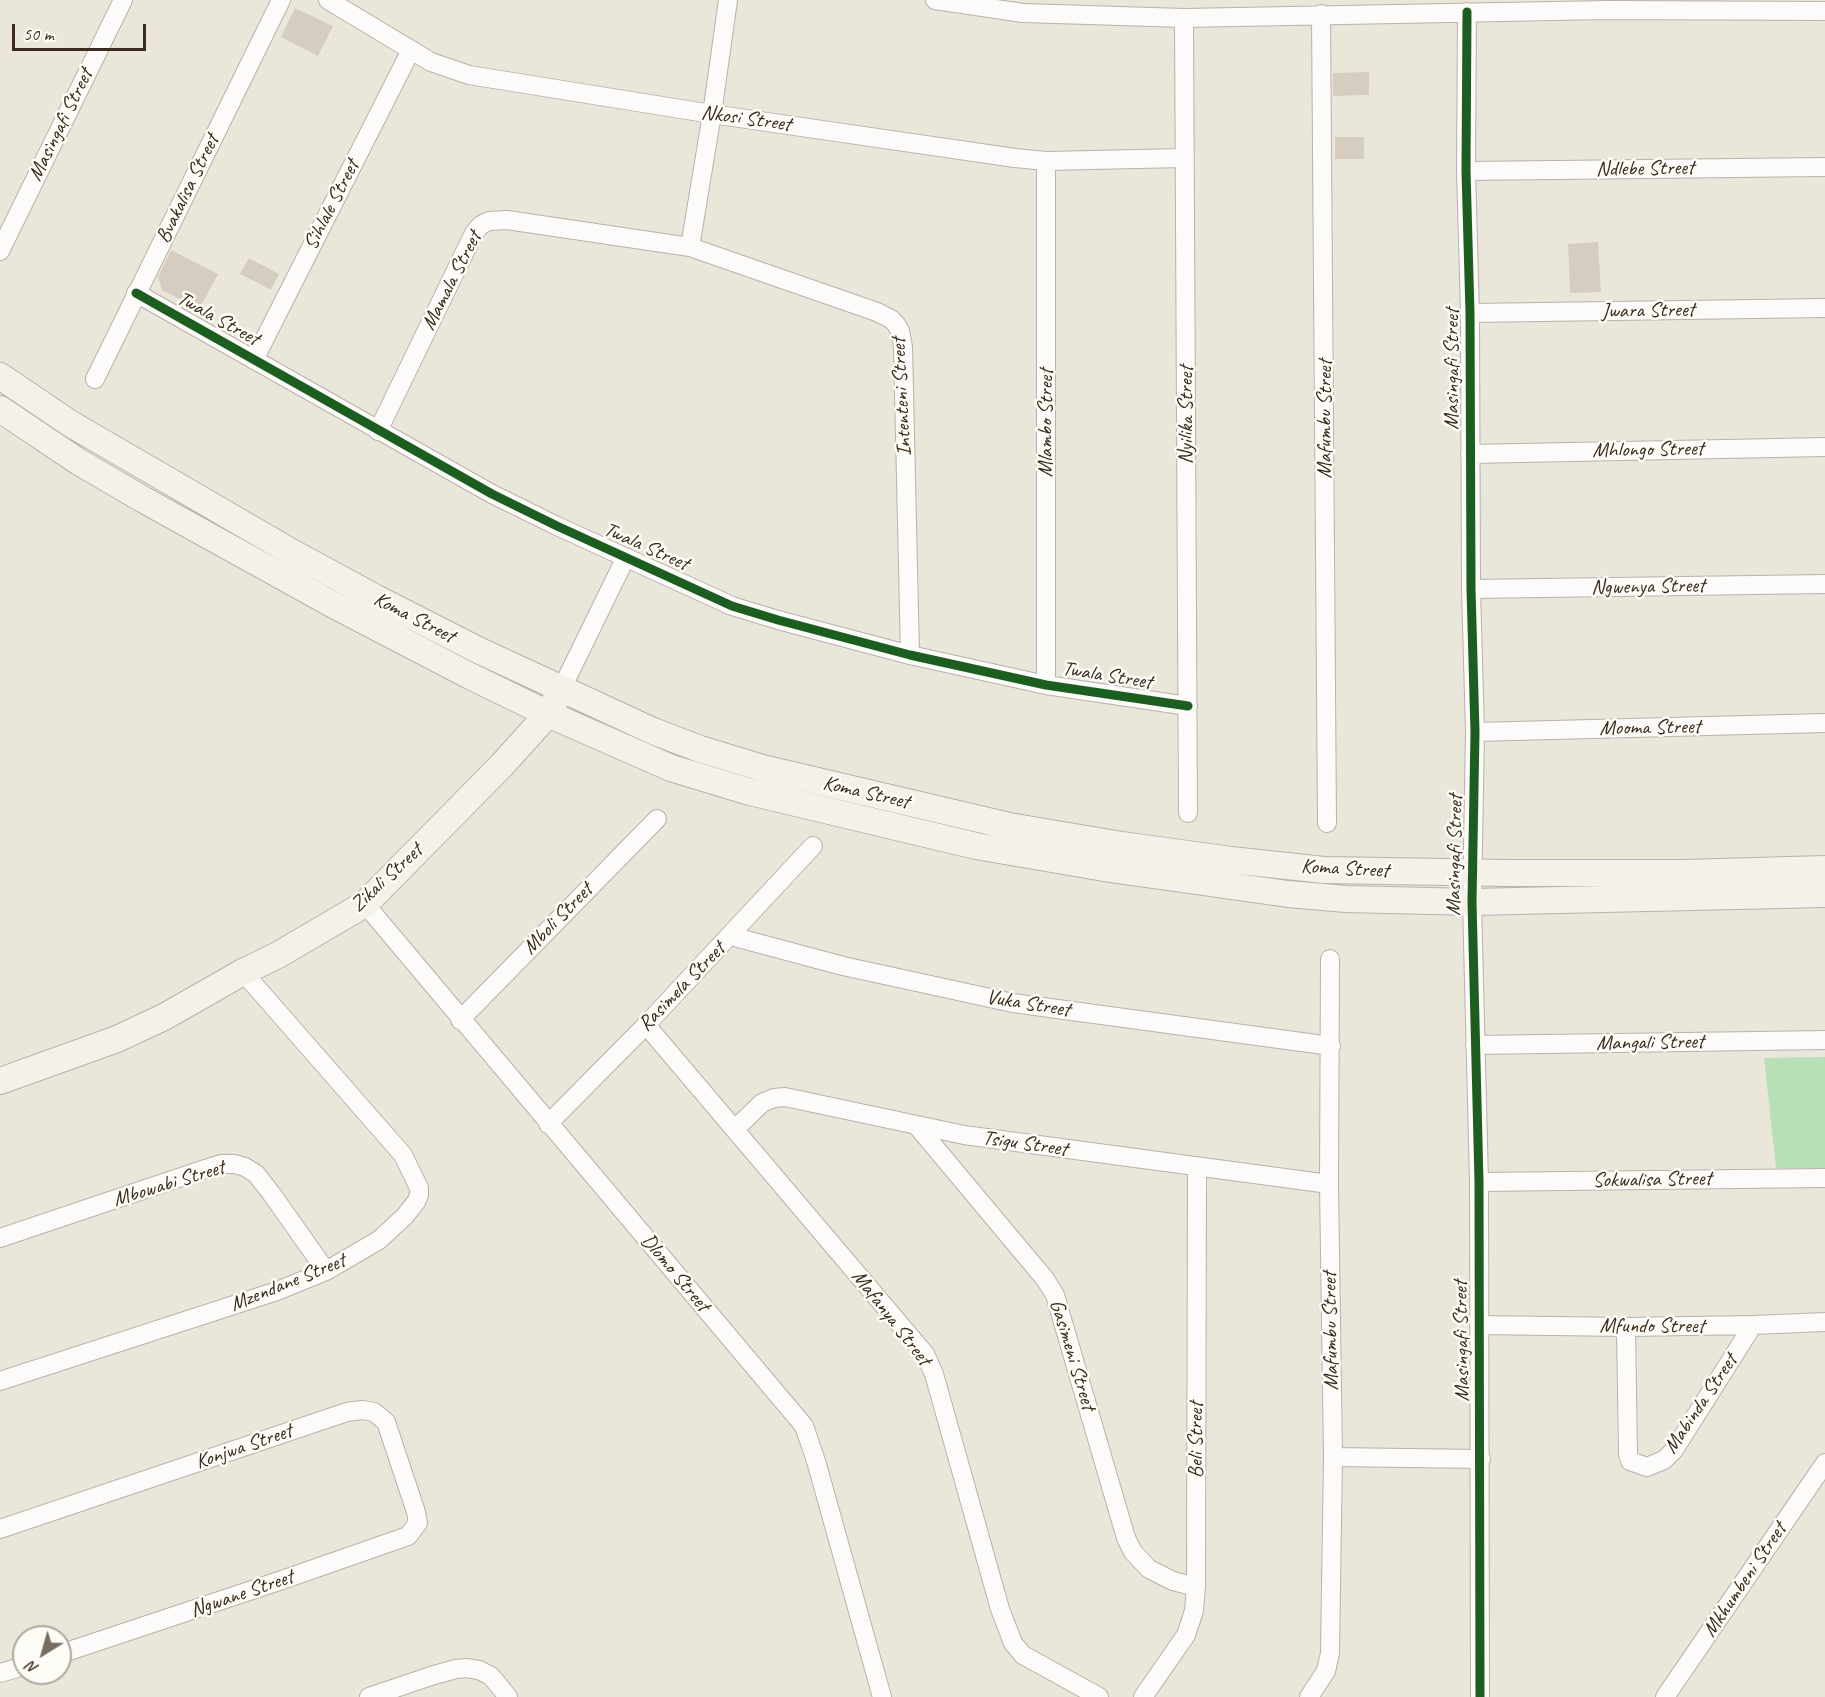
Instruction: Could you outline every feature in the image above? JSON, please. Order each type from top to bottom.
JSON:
[{"type":"main road","name":"Koma Street","points":[[0,376],[70,424],[293,553],[480,651],[652,731],[700,749],[818,782],[1009,826],[1122,845],[1313,868],[1473,873],[1684,873],[1825,869]]},
{"type":"main road","name":"Koma Street","points":[[0,409],[79,462],[208,536],[470,676],[548,714],[671,768],[750,792],[976,846],[1120,871],[1288,894],[1346,899],[1472,902],[1825,894]]},
{"type":"main road","name":"Zikali Street","points":[[0,1081],[117,1039],[164,1017],[278,955],[365,904],[502,765],[548,714],[562,688]]},
{"type":"street","name":"Masingafi Street","points":[[0,251],[123,0]]},
{"type":"street","name":"Bvakalisa Street","points":[[95,379],[281,0]]},
{"type":"street","name":"Nkosi Street","points":[[328,0],[441,67],[469,75],[712,114],[1046,161],[1184,158]]},
{"type":"street","points":[[690,248],[728,0]]},
{"type":"street","points":[[935,0],[1023,13],[1184,18],[1608,10],[1825,11]]},
{"type":"street","name":"Masingafi Street","points":[[1467,12],[1466,171],[1475,732],[1472,902],[1479,1182],[1480,1697]]},
{"type":"street","name":"Mafumbu Street","points":[[1321,14],[1327,823]]},
{"type":"street","name":"Nyilika Street","points":[[1184,18],[1188,813]]},
{"type":"street","name":"Sihlale Street","points":[[254,360],[411,50]]},
{"type":"street","name":"Mlambo Street","points":[[1046,161],[1046,685]]},
{"type":"street","name":"Ndlebe Street","points":[[1466,171],[1825,167]]},
{"type":"street","name":"Mamala Street","points":[[378,431],[474,233],[484,222],[494,219],[507,220],[690,248]]},
{"type":"street","name":"Intenteni Street","points":[[690,248],[877,312],[891,319],[900,331],[903,354],[910,656]]},
{"type":"street","name":"Twala Street","points":[[136,293],[492,494],[745,610],[910,656],[1046,685],[1188,706]]},
{"type":"street","name":"Jwara Street","points":[[1470,313],[1825,308]]},
{"type":"street","name":"Mhlongo Street","points":[[1470,454],[1825,447]]},
{"type":"street","name":"Zikali Street","points":[[562,688],[626,557]]},
{"type":"street","name":"Ngwenya Street","points":[[1472,589],[1825,584]]},
{"type":"street","name":"Mooma Street","points":[[1475,732],[1825,723]]},
{"type":"street","name":"Mboli Street","points":[[460,1020],[657,819]]},
{"type":"street","name":"Rasimela Street","points":[[548,1124],[731,936],[813,846]]},
{"type":"street","name":"Dlomo Street","points":[[365,904],[460,1020],[804,1426],[816,1461],[882,1697]]},
{"type":"street","name":"Vuka Street","points":[[731,936],[843,966],[1013,1003],[1331,1046]]},
{"type":"street","name":"Mafumbu Street","points":[[1309,1697],[1326,1671],[1329,1659],[1333,1457],[1329,1184],[1330,959]]},
{"type":"street","name":"Mzendane Street","points":[[0,1382],[277,1291],[326,1271],[361,1252],[393,1227],[413,1206],[419,1196],[419,1188],[403,1155],[243,972]]},
{"type":"street","name":"Mafanya Street","points":[[646,1025],[929,1360],[1000,1609],[1013,1643],[1023,1654],[1099,1697]]},
{"type":"street","name":"Mangali Street","points":[[1474,1045],[1825,1040]]},
{"type":"street","name":"Tsigu Street","points":[[735,1129],[762,1103],[774,1098],[785,1097],[917,1126],[996,1139],[1197,1168],[1329,1184]]},
{"type":"street","name":"Gasimeni Street","points":[[917,1126],[1045,1279],[1055,1295],[1126,1538],[1133,1552],[1149,1569],[1173,1581],[1196,1587]]},
{"type":"street","name":"Mbowabi Street","points":[[0,1238],[221,1164],[235,1164],[256,1174],[326,1271]]},
{"type":"street","name":"Beli Street","points":[[1143,1697],[1186,1635],[1194,1611],[1196,1587],[1197,1168]]},
{"type":"street","name":"Sokwalisa Street","points":[[1479,1182],[1825,1178]]},
{"type":"street","name":"Mfundo Street","points":[[1479,1325],[1626,1327],[1825,1322]]},
{"type":"street","name":"Mabinda Street","points":[[1626,1327],[1628,1454],[1630,1461],[1647,1467],[1664,1460],[1674,1450],[1753,1325]]},
{"type":"street","name":"Konjwa Street","points":[[0,1529],[347,1412],[362,1410],[374,1412],[386,1422],[418,1523]]},
{"type":"street","points":[[1333,1457],[1481,1459]]},
{"type":"street","name":"Mkhumbeni Street","points":[[1665,1697],[1825,1463]]},
{"type":"street","name":"Ngwane Street","points":[[72,1650],[398,1540],[408,1536],[418,1523]]},
{"type":"street","points":[[369,1697],[434,1675],[466,1668],[479,1670],[491,1676],[508,1697]]},
{"type":"green space","points":[[1825,1057],[1825,1168],[1776,1168],[1764,1058]]},
{"type":"building","points":[[295,8],[333,26],[318,56],[281,37]]},
{"type":"building","points":[[1369,72],[1369,95],[1333,96],[1333,73]]},
{"type":"building","points":[[1335,137],[1364,137],[1364,159],[1335,159]]},
{"type":"building","points":[[1598,242],[1601,292],[1570,293],[1568,244]]},
{"type":"building","points":[[171,250],[218,274],[199,309],[162,290],[158,277]]},
{"type":"building","points":[[249,258],[279,274],[271,290],[240,274]]},
{"type":"cycle path","points":[[1467,12],[1466,171],[1475,732],[1472,902],[1479,1182],[1480,1697]]},
{"type":"cycle path","points":[[136,293],[492,494],[732,606],[910,655],[1046,685],[1188,706]]}]
